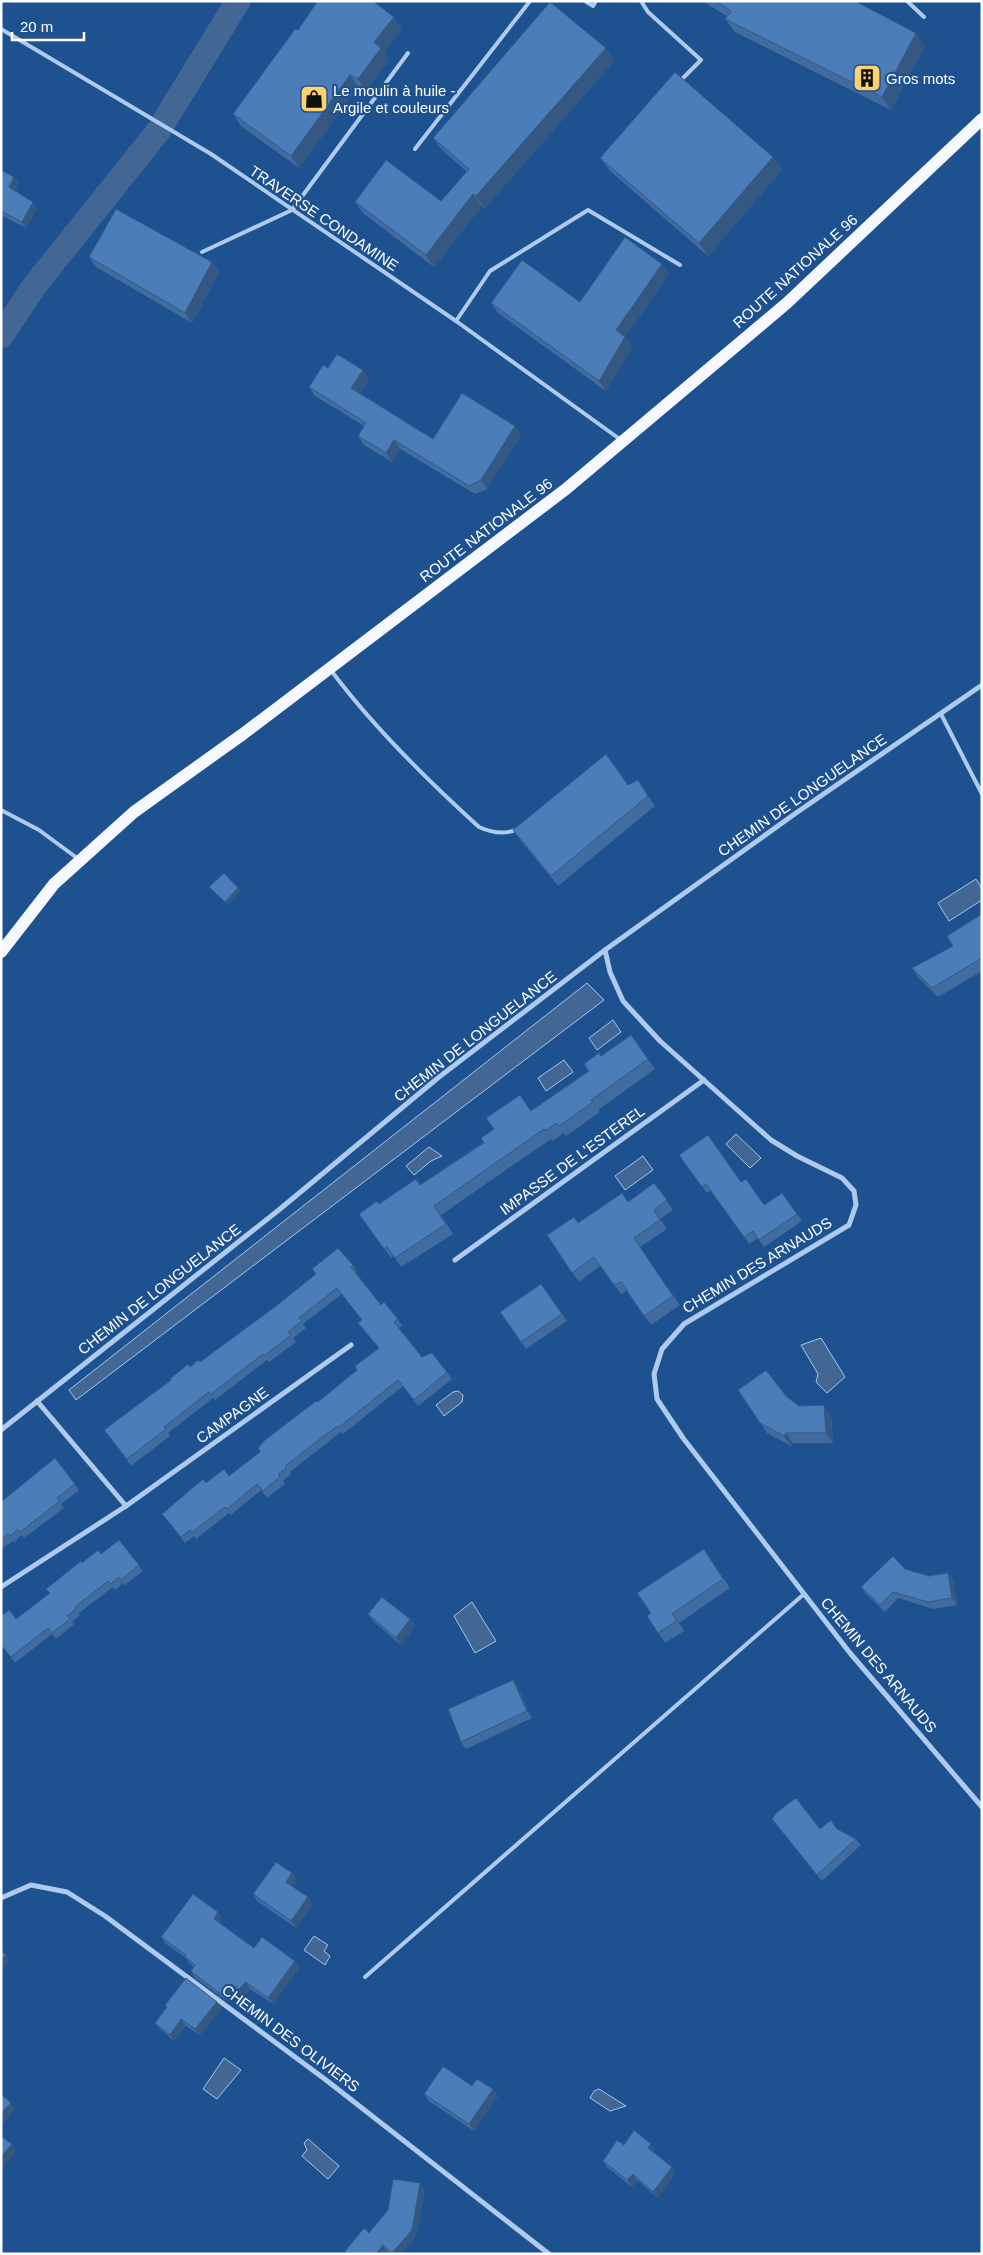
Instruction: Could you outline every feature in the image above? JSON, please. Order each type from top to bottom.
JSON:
[{"type":"main road","name":"ROUTE NATIONALE 96","points":[[1,952],[54,884],[134,812],[243,734],[566,489],[787,303],[982,119]]},
{"type":"street","name":"CHEMIN DE LONGUELANCE","points":[[1,1430],[280,1209],[439,1077],[605,950],[796,813],[982,685]]},
{"type":"street","name":"CHEMIN DES ARNAUDS","points":[[605,950],[610,972],[622,1001],[660,1042],[771,1140],[797,1156],[842,1178],[854,1191],[856,1205],[849,1225],[684,1324],[662,1349],[654,1374],[657,1399],[682,1438],[850,1653],[982,1807]]},
{"type":"street","name":"IMPASSE DE L'ESTEREL","points":[[455,1260],[704,1080]]},
{"type":"street","name":"CAMPAGNE","points":[[1,1587],[126,1506],[351,1345]]},
{"type":"street","points":[[37,1401],[126,1506]]},
{"type":"street","name":"CHEMIN DES OLIVIERS","points":[[1,1898],[32,1885],[67,1892],[105,1916],[326,2080],[549,2254]]},
{"type":"lane","points":[[414,149],[530,1]]},
{"type":"lane","points":[[585,1],[594,6],[596,1]]},
{"type":"lane","points":[[642,1],[648,12],[701,60],[674,87]]},
{"type":"lane","points":[[907,1],[924,17]]},
{"type":"lane","name":"TRAVERSE CONDAMINE","points":[[1,29],[211,154],[456,321],[623,441]]},
{"type":"lane","points":[[202,252],[292,210],[408,53]]},
{"type":"lane","points":[[456,321],[490,271],[588,210],[680,265]]},
{"type":"lane","points":[[330,668],[348,693],[381,730],[479,827],[491,832],[506,833],[516,830],[523,824]]},
{"type":"lane","points":[[941,714],[982,794]]},
{"type":"lane","points":[[1,810],[39,830],[80,860]]},
{"type":"lane","points":[[365,1977],[804,1594]]},
{"type":"water","points":[[976,879],[982,889],[982,900],[949,921],[938,903]]},
{"type":"water","points":[[587,983],[604,1000],[76,1400],[69,1390]]},
{"type":"water","points":[[613,1020],[621,1032],[597,1050],[589,1038]]},
{"type":"water","points":[[564,1060],[573,1072],[546,1091],[538,1078]]},
{"type":"water","points":[[736,1134],[761,1158],[750,1168],[726,1144]]},
{"type":"water","points":[[429,1147],[442,1156],[431,1161],[414,1175],[406,1166]]},
{"type":"water","points":[[643,1156],[653,1170],[625,1190],[615,1176]]},
{"type":"water","points":[[821,1338],[845,1377],[827,1393],[816,1382],[818,1374],[801,1345]]},
{"type":"water","points":[[458,1391],[463,1395],[462,1402],[444,1416],[436,1405],[453,1392]]},
{"type":"water","points":[[472,1602],[496,1641],[475,1653],[454,1616]]},
{"type":"water","points":[[314,1936],[328,1945],[324,1951],[330,1956],[325,1965],[304,1950]]},
{"type":"water","points":[[224,2058],[241,2070],[217,2099],[203,2089]]},
{"type":"water","points":[[599,2089],[626,2106],[610,2111],[590,2098],[594,2091]]},
{"type":"water","points":[[308,2139],[339,2166],[328,2179],[302,2156],[307,2150],[304,2143]]},
{"type":"building","points":[[317,1],[373,1],[394,17],[374,42],[381,48],[358,79],[350,75],[291,156],[233,114],[295,29],[298,30]]},
{"type":"building","name":"Gros mots","points":[[715,1],[855,1],[916,33],[882,97],[725,19],[731,11]]},
{"type":"building","points":[[550,2],[606,48],[476,196],[473,194],[426,255],[355,202],[386,160],[441,201],[469,169],[433,138]]},
{"type":"building","points":[[675,72],[773,157],[699,243],[600,158]]},
{"type":"building","points":[[1,170],[14,177],[9,187],[33,202],[22,222],[1,211]]},
{"type":"building","points":[[116,209],[212,262],[185,313],[89,257]]},
{"type":"building","points":[[625,237],[662,264],[616,330],[625,337],[599,381],[491,303],[522,260],[580,302]]},
{"type":"building","points":[[337,354],[363,370],[351,388],[433,439],[462,393],[515,426],[481,480],[469,486],[394,440],[386,453],[358,436],[366,423],[309,387],[323,365],[328,368]]},
{"type":"building","points":[[606,754],[628,785],[638,780],[648,796],[551,876],[513,830]]},
{"type":"building","points":[[224,873],[238,888],[225,902],[209,887]]},
{"type":"building","points":[[982,914],[982,958],[932,988],[912,968],[953,946],[947,936]]},
{"type":"building","points":[[631,1035],[648,1059],[591,1100],[593,1102],[559,1126],[557,1123],[545,1131],[544,1129],[434,1206],[446,1224],[395,1258],[387,1247],[384,1249],[359,1214],[377,1201],[379,1204],[416,1179],[420,1185],[484,1143],[481,1138],[494,1129],[486,1118],[520,1095],[531,1111],[589,1071],[584,1064],[599,1053],[601,1056]]},
{"type":"building","points":[[708,1135],[741,1182],[746,1179],[764,1205],[782,1193],[797,1214],[759,1240],[753,1231],[744,1237],[706,1184],[702,1187],[679,1155]]},
{"type":"building","points":[[654,1183],[667,1200],[654,1210],[660,1220],[634,1238],[673,1296],[644,1316],[621,1282],[614,1285],[594,1257],[572,1273],[547,1235],[574,1217],[578,1223],[622,1193],[628,1202]]},
{"type":"building","points":[[338,1248],[353,1265],[351,1267],[381,1305],[384,1302],[398,1319],[394,1322],[422,1357],[432,1353],[447,1372],[414,1400],[398,1380],[338,1428],[337,1426],[285,1466],[287,1468],[278,1474],[280,1477],[263,1491],[257,1484],[227,1509],[225,1507],[191,1533],[190,1530],[181,1537],[162,1514],[203,1479],[206,1483],[224,1469],[229,1476],[260,1452],[258,1448],[265,1440],[316,1401],[318,1402],[357,1370],[355,1366],[379,1348],[358,1323],[362,1320],[337,1288],[299,1318],[302,1321],[288,1332],[291,1335],[211,1394],[209,1392],[127,1459],[104,1430],[171,1380],[188,1364],[190,1367],[198,1360],[200,1362],[276,1306],[316,1274],[312,1269]]},
{"type":"building","points":[[541,1284],[562,1314],[521,1342],[500,1312]]},
{"type":"building","points":[[766,1370],[787,1397],[799,1406],[824,1405],[826,1433],[786,1433],[784,1436],[760,1423],[738,1390]]},
{"type":"building","points":[[55,1458],[75,1484],[57,1498],[60,1501],[20,1532],[18,1529],[10,1536],[8,1534],[1,1540],[1,1502]]},
{"type":"building","points":[[119,1540],[139,1565],[121,1580],[119,1577],[111,1584],[108,1581],[75,1607],[76,1609],[67,1616],[70,1619],[52,1633],[48,1628],[11,1657],[1,1645],[1,1616],[9,1610],[16,1619],[50,1593],[46,1589],[81,1561],[82,1563],[98,1550],[101,1554]]},
{"type":"building","points":[[704,1549],[723,1579],[672,1614],[677,1621],[658,1633],[647,1616],[651,1613],[637,1593]]},
{"type":"building","points":[[893,1556],[905,1569],[929,1576],[948,1573],[952,1598],[928,1602],[893,1592],[880,1605],[861,1587]]},
{"type":"building","points":[[382,1597],[410,1619],[396,1638],[368,1614]]},
{"type":"building","points":[[513,1680],[527,1711],[461,1742],[448,1709]]},
{"type":"building","points":[[796,1798],[820,1829],[831,1820],[837,1829],[856,1839],[817,1875],[772,1819],[777,1812]]},
{"type":"building","points":[[276,1862],[292,1873],[286,1882],[308,1897],[291,1921],[253,1894]]},
{"type":"building","points":[[193,1894],[218,1912],[214,1919],[254,1948],[262,1937],[295,1961],[268,1998],[246,1982],[239,1989],[231,1984],[222,1995],[191,1971],[195,1965],[185,1957],[186,1955],[161,1937]]},
{"type":"building","points":[[1,1951],[6,1955],[1,1960]]},
{"type":"building","points":[[186,1978],[217,2002],[195,2029],[181,2019],[170,2035],[155,2023],[167,2007],[165,2005]]},
{"type":"building","points":[[443,2066],[472,2086],[477,2079],[493,2089],[469,2124],[424,2094]]},
{"type":"building","points":[[1,2094],[11,2103],[1,2114]]},
{"type":"building","points":[[634,2130],[651,2144],[648,2148],[672,2167],[653,2192],[633,2174],[627,2180],[603,2161],[617,2140],[624,2145]]},
{"type":"building","points":[[1,2136],[12,2144],[1,2157]]},
{"type":"building","points":[[393,2179],[420,2183],[412,2230],[392,2253],[383,2245],[376,2254],[348,2254],[345,2251],[364,2228],[369,2233],[388,2210]]},
{"type":"waterway","points":[[165,120],[238,1]]},
{"type":"waterway","points":[[1,336],[35,285],[159,130]]},
{"type":"place","name":"Gros mots","points":[[867,78]]},
{"type":"place","name":"Le moulin à huile - Argile et couleurs","points":[[314,99]]}]
